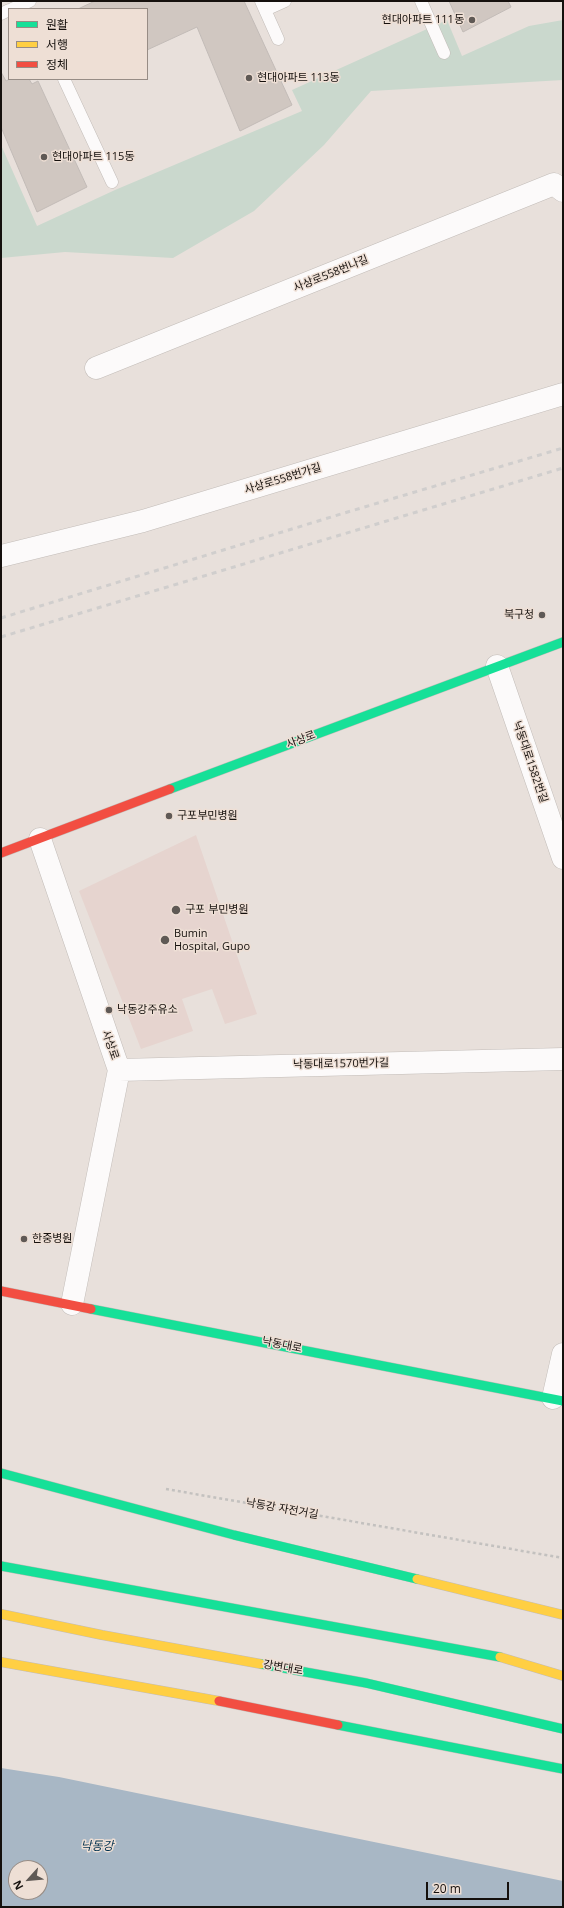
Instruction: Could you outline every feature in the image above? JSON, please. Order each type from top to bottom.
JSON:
[{"type":"main road","name":"사상로","points":[[1,853],[563,642]]},
{"type":"main road","name":"낙동대로","points":[[1,1291],[558,1399]]},
{"type":"main road","points":[[1,1473],[234,1535],[563,1615]]},
{"type":"main road","points":[[1,1566],[496,1656],[563,1676]]},
{"type":"main road","name":"강변대로","points":[[1,1614],[110,1636],[366,1683],[563,1729]]},
{"type":"main road","points":[[1,1662],[218,1701],[563,1768]]},
{"type":"street","name":"사상로558번나길","points":[[96,368],[554,184],[563,191]]},
{"type":"street","name":"사상로558번가길","points":[[1,556],[143,521],[563,394]]},
{"type":"street","name":"낙동대로1582번길","points":[[497,666],[563,858]]},
{"type":"street","name":"사상로","points":[[40,839],[119,1070],[72,1304]]},
{"type":"street","name":"낙동대로1570번가길","points":[[119,1070],[563,1059]]},
{"type":"street","points":[[558,1399],[563,1354]]},
{"type":"lane","points":[[278,39],[263,5],[285,1]]},
{"type":"lane","points":[[421,1],[444,53]]},
{"type":"lane","points":[[17,8],[30,4]]},
{"type":"lane","points":[[64,80],[112,182]]},
{"type":"path","name":"낙동강 자전거길","points":[[161,1488],[563,1558]]},
{"type":"shaded area","points":[[447,20],[462,56],[529,26],[563,20],[563,80],[371,91],[324,145],[254,211],[173,258],[65,252],[1,258],[1,145],[37,226],[115,190],[302,111],[292,90]]},
{"type":"shaded area","name":"Bumin Hospital, Gupo","points":[[196,835],[257,1014],[225,1024],[212,989],[182,999],[193,1031],[141,1049],[79,891]]},
{"type":"water","name":"낙동강","points":[[1,1768],[59,1777],[563,1881],[563,1907],[1,1907]]},
{"type":"building","name":"현대아파트 113동","points":[[95,1],[244,1],[292,105],[240,131],[197,27],[148,50],[148,8],[80,8]]},
{"type":"building","name":"현대아파트 111동","points":[[449,1],[508,1],[511,7],[463,32]]},
{"type":"building","name":"현대아파트 115동","points":[[1,72],[6,81],[30,80],[32,84],[38,81],[87,187],[37,212],[1,127]]},
{"type":"railway","points":[[1,618],[563,448]]},
{"type":"railway","points":[[1,637],[563,468]]},
{"type":"traffic: fast","points":[[170,789],[563,642]]},
{"type":"traffic: fast","points":[[91,1309],[563,1401]]},
{"type":"traffic: fast","points":[[1,1473],[234,1535],[417,1579]]},
{"type":"traffic: fast","points":[[1,1566],[500,1657]]},
{"type":"traffic: fast","points":[[261,1664],[366,1683],[563,1729]]},
{"type":"traffic: fast","points":[[338,1725],[563,1769]]},
{"type":"traffic: slow","points":[[417,1579],[563,1615]]},
{"type":"traffic: slow","points":[[1,1614],[102,1635],[261,1664]]},
{"type":"traffic: slow","points":[[500,1657],[563,1676]]},
{"type":"traffic: slow","points":[[1,1662],[219,1701]]},
{"type":"traffic: jam","points":[[1,853],[170,789]]},
{"type":"traffic: jam","points":[[1,1291],[91,1309]]},
{"type":"traffic: jam","points":[[219,1701],[338,1725]]},
{"type":"place","name":"현대아파트 111동","points":[[472,20]]},
{"type":"place","name":"현대아파트 113동","points":[[249,78]]},
{"type":"place","name":"현대아파트 115동","points":[[44,157]]},
{"type":"place","name":"북구청","points":[[542,615]]},
{"type":"place","name":"구포부민병원","points":[[169,816]]},
{"type":"place","name":"구포 부민병원","points":[[176,910]]},
{"type":"place","name":"Bumin Hospital, Gupo","points":[[165,940]]},
{"type":"place","name":"낙동강주유소","points":[[109,1010]]},
{"type":"place","name":"한중병원","points":[[24,1239]]}]
